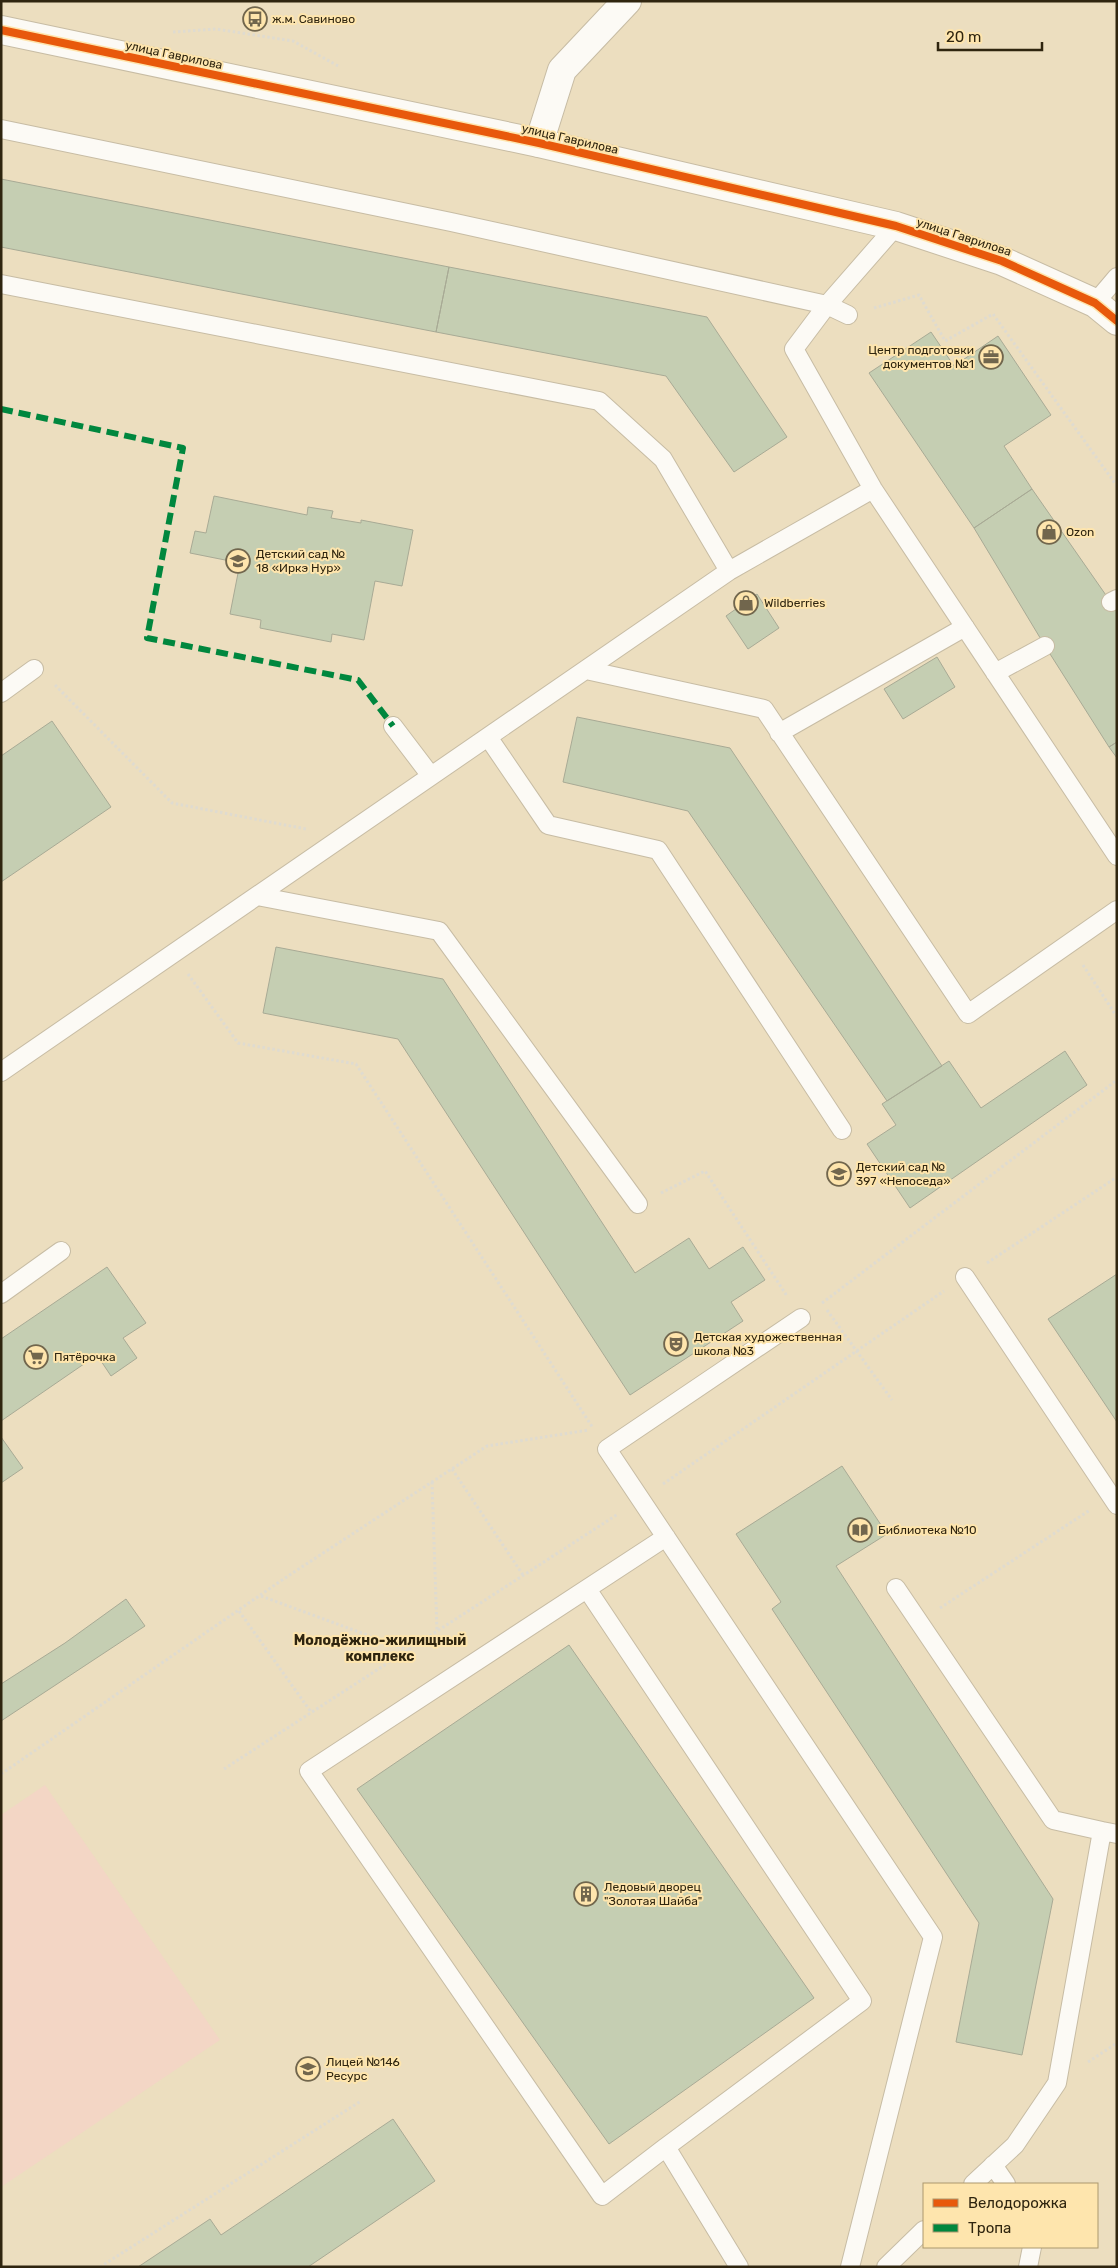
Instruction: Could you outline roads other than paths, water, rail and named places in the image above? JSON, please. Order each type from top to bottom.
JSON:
[{"type":"street","points":[[539,144],[562,70],[628,1]]},
{"type":"street","name":"улица Гаврилова","points":[[1,30],[539,144],[896,226],[1002,260],[1095,303],[1117,321]]},
{"type":"lane","points":[[1,129],[451,222],[827,306],[848,315]]},
{"type":"lane","points":[[896,226],[827,306],[794,349],[873,489],[1117,856]]},
{"type":"lane","points":[[1095,303],[1117,277]]},
{"type":"lane","points":[[1,284],[599,401],[663,459],[729,571]]},
{"type":"lane","points":[[1,1072],[729,571],[873,489]]},
{"type":"lane","points":[[779,733],[965,627]]},
{"type":"lane","points":[[995,673],[1045,646]]},
{"type":"lane","points":[[1,693],[34,669]]},
{"type":"lane","points":[[586,670],[764,709],[968,1014],[1117,910]]},
{"type":"lane","points":[[393,726],[431,776]]},
{"type":"lane","points":[[488,737],[548,825],[658,850],[842,1130]]},
{"type":"lane","points":[[257,896],[439,931],[638,1204]]},
{"type":"lane","points":[[2,1295],[61,1251]]},
{"type":"lane","points":[[965,1277],[1114,1500]]},
{"type":"lane","points":[[801,1318],[607,1449],[933,1937],[850,2267]]},
{"type":"lane","points":[[587,1589],[862,2001],[602,2196],[309,1771],[666,1537]]},
{"type":"lane","points":[[896,1588],[1053,1820],[1110,1832],[1057,2083],[1015,2145],[974,2183]]},
{"type":"lane","points":[[666,2147],[739,2267]]},
{"type":"lane","points":[[993,2165],[1005,2183]]},
{"type":"lane","points":[[886,2267],[923,2231]]},
{"type":"lane","points":[[1028,2267],[1032,2248]]},
{"type":"place","name":"ж.м. Савиново","points":[[255,19]]},
{"type":"place","name":"Центр подготовки документов №1","points":[[991,357]]},
{"type":"place","name":"Ozon","points":[[1049,532]]},
{"type":"place","name":"Детский сад № 18 «Иркэ Нур»","points":[[238,561]]},
{"type":"place","name":"Wildberries","points":[[746,603]]},
{"type":"place","name":"Детский сад № 397 «Непоседа»","points":[[839,1174]]},
{"type":"place","name":"Детская художественная школа №3","points":[[676,1344]]},
{"type":"place","name":"Пятёрочка","points":[[36,1357]]},
{"type":"place","name":"Библиотека №10","points":[[860,1530]]},
{"type":"place","name":"Ледовый дворец \"Золотая Шайба\"","points":[[586,1894]]},
{"type":"place","name":"Лицей №146 Ресурс","points":[[308,2069]]},
{"type":"district","name":"Молодёжно-жилищный комплекс","points":[[380,1648]]}]
